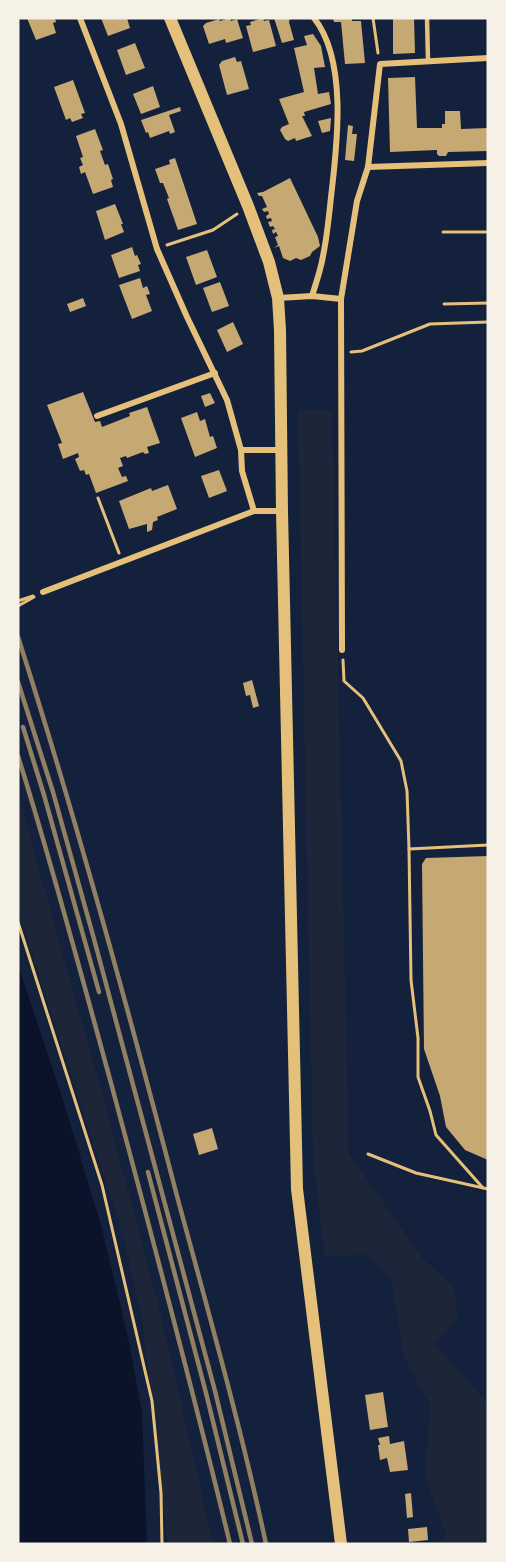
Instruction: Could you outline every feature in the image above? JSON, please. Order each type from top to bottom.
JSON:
[{"type":"main road","points":[[170,18],[248,206],[269,262],[278,298],[297,1189],[341,1544]]},
{"type":"street","points":[[80,18],[121,124],[158,249],[187,317],[227,400],[241,450],[242,471],[254,511]]},
{"type":"street","points":[[312,296],[323,256],[327,229],[339,103],[328,42],[314,18]]},
{"type":"street","points":[[342,650],[341,299],[357,201],[368,167],[380,64],[488,58]]},
{"type":"street","points":[[368,167],[488,163]]},
{"type":"street","points":[[278,298],[312,296],[341,299]]},
{"type":"street","points":[[97,416],[215,373]]},
{"type":"street","points":[[241,450],[282,450]]},
{"type":"street","points":[[43,592],[254,511],[282,511]]},
{"type":"lane","points":[[427,18],[428,61]]},
{"type":"path","points":[[373,18],[380,64]]},
{"type":"path","points":[[158,249],[213,230],[248,206]]},
{"type":"path","points":[[442,232],[488,232]]},
{"type":"path","points":[[444,304],[488,303]]},
{"type":"path","points":[[340,353],[362,351],[430,324],[488,322]]},
{"type":"path","points":[[98,498],[122,562]]},
{"type":"path","points":[[18,601],[43,592]]},
{"type":"path","points":[[18,606],[43,592]]},
{"type":"path","points":[[342,650],[344,681],[363,698],[401,761],[407,791],[411,980],[417,1038],[417,1077],[436,1135],[483,1188]]},
{"type":"path","points":[[409,849],[488,845]]},
{"type":"path","points":[[18,922],[102,1185],[152,1401],[162,1493],[162,1544]]},
{"type":"path","points":[[368,1155],[416,1173],[488,1189]]},
{"type":"shaded area","points":[[298,409],[332,411],[349,1154],[423,1259],[454,1288],[458,1318],[434,1344],[488,1403],[488,1544],[438,1544],[447,1535],[425,1478],[430,1405],[404,1358],[391,1278],[368,1255],[325,1256],[313,1157]]},
{"type":"shaded area","points":[[18,795],[101,1090],[161,1315],[213,1544],[168,1544],[142,1317],[124,1239],[18,910]]},
{"type":"shaded area","points":[[18,965],[64,1103],[101,1225],[128,1337],[142,1412],[147,1544],[18,1544]]},
{"type":"building","points":[[27,18],[55,18],[56,22],[53,23],[56,33],[36,40]]},
{"type":"building","points":[[101,18],[127,18],[130,28],[108,36]]},
{"type":"building","points":[[230,18],[231,21],[237,19],[243,38],[226,43],[225,39],[209,44],[203,26],[219,19],[220,21]]},
{"type":"building","points":[[263,18],[264,21],[269,20],[276,46],[253,52],[246,26],[251,25],[250,22]]},
{"type":"building","points":[[274,18],[290,18],[294,40],[282,43]]},
{"type":"building","points":[[333,18],[352,18],[352,21],[361,21],[365,63],[345,64],[341,22],[334,22]]},
{"type":"building","points":[[393,18],[414,18],[415,53],[393,54]]},
{"type":"building","points":[[313,34],[321,46],[325,67],[314,68],[318,94],[329,92],[331,104],[304,112],[305,116],[302,116],[312,136],[288,141],[280,130],[289,124],[279,99],[304,92],[294,48],[307,45],[304,36]]},
{"type":"building","points":[[135,43],[145,68],[126,75],[117,50]]},
{"type":"building","points":[[235,57],[237,62],[241,61],[249,89],[227,95],[219,65],[222,61]]},
{"type":"building","points":[[415,77],[417,128],[442,128],[442,124],[445,124],[445,111],[460,111],[461,129],[488,128],[488,151],[448,152],[446,156],[439,156],[437,150],[390,152],[388,78]]},
{"type":"building","points":[[73,80],[85,113],[81,114],[83,118],[72,122],[70,118],[66,120],[54,87]]},
{"type":"building","points":[[153,86],[160,107],[141,114],[133,94]]},
{"type":"building","points":[[180,107],[181,111],[169,115],[175,132],[170,134],[169,131],[150,138],[141,120]]},
{"type":"building","points":[[331,118],[330,131],[322,133],[318,121]]},
{"type":"building","points":[[348,125],[353,126],[352,134],[357,134],[354,161],[345,160]]},
{"type":"building","points":[[95,129],[103,150],[100,151],[105,165],[108,164],[113,179],[111,180],[113,187],[93,194],[85,172],[81,174],[79,167],[83,165],[80,158],[83,157],[76,136]]},
{"type":"building","points":[[175,158],[197,224],[178,230],[167,199],[169,198],[155,169],[170,164],[169,160]]},
{"type":"building","points":[[290,178],[318,237],[320,246],[310,256],[290,261],[283,258],[279,246],[274,248],[278,245],[275,237],[278,236],[276,232],[273,234],[272,230],[275,229],[273,226],[270,227],[268,222],[272,221],[271,218],[267,219],[266,216],[269,214],[268,211],[264,212],[262,209],[267,207],[262,196],[257,193]]},
{"type":"building","points":[[115,204],[124,232],[105,240],[96,211]]},
{"type":"building","points":[[132,247],[141,264],[138,265],[140,271],[119,278],[111,255]]},
{"type":"building","points":[[207,250],[217,277],[196,285],[186,257]]},
{"type":"building","points":[[140,278],[143,288],[147,286],[150,294],[146,295],[152,311],[132,319],[119,285]]},
{"type":"building","points":[[220,282],[229,306],[212,312],[203,288]]},
{"type":"building","points":[[83,298],[86,306],[70,312],[67,304]]},
{"type":"building","points":[[233,322],[243,344],[227,352],[217,330]]},
{"type":"building","points":[[83,392],[95,422],[100,421],[102,427],[130,416],[129,413],[147,407],[160,443],[147,447],[149,453],[143,452],[120,458],[123,466],[118,468],[122,477],[126,476],[128,481],[96,493],[89,474],[86,475],[84,470],[80,471],[75,459],[79,457],[78,453],[63,459],[58,444],[62,443],[47,405]]},
{"type":"building","points":[[210,393],[215,403],[205,407],[201,396]]},
{"type":"building","points":[[197,412],[200,421],[205,419],[210,437],[213,436],[217,448],[195,457],[181,418]]},
{"type":"building","points":[[219,470],[227,491],[209,498],[201,476]]},
{"type":"building","points":[[168,485],[177,509],[157,517],[158,520],[153,522],[152,530],[147,532],[147,524],[129,529],[119,501],[151,488],[152,491]]},
{"type":"building","points":[[252,680],[259,706],[253,708],[250,695],[246,696],[243,683]]},
{"type":"building","points":[[488,856],[488,1160],[465,1150],[446,1127],[440,1096],[424,1049],[422,864],[426,858]]},
{"type":"building","points":[[212,1128],[218,1149],[199,1155],[193,1134]]},
{"type":"building","points":[[383,1392],[388,1427],[370,1430],[365,1395]]},
{"type":"building","points":[[389,1436],[390,1444],[404,1441],[408,1470],[390,1472],[387,1458],[380,1460],[378,1438]]},
{"type":"building","points":[[411,1493],[413,1517],[407,1518],[405,1494]]},
{"type":"building","points":[[427,1527],[428,1540],[409,1542],[408,1529]]},
{"type":"railway","points":[[18,637],[121,985],[224,1369],[266,1544]]},
{"type":"railway","points":[[18,682],[53,792],[94,939],[215,1391],[252,1544]]},
{"type":"railway","points":[[23,727],[99,992]]},
{"type":"railway","points":[[18,756],[111,1083],[230,1544]]},
{"type":"railway","points":[[148,1172],[243,1544]]}]
